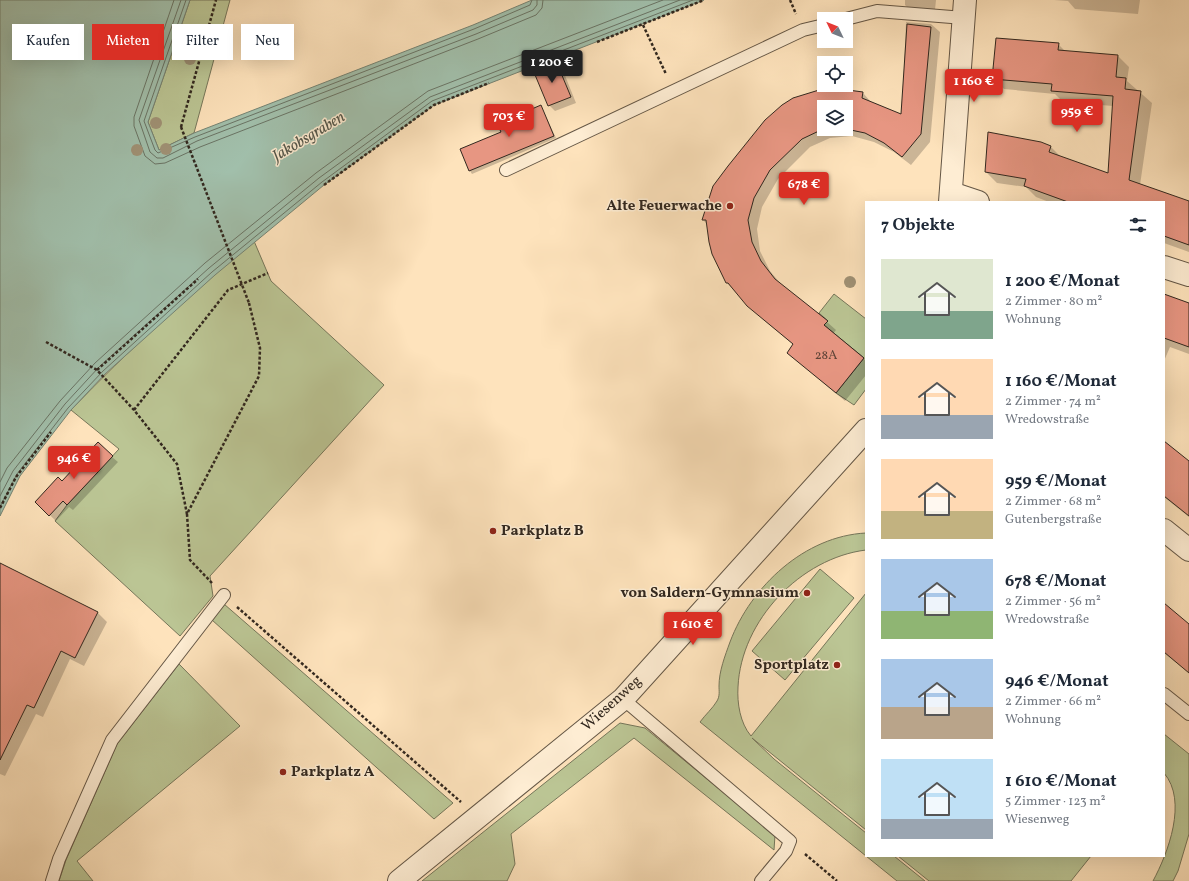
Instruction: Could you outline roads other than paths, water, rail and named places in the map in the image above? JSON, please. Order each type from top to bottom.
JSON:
[{"type":"street","points":[[964,9],[950,197],[972,201]]},
{"type":"street","points":[[1165,267],[1189,275]]},
{"type":"street","name":"Wiesenweg","points":[[399,881],[623,699],[863,440]]},
{"type":"street","points":[[1165,531],[1189,550]]},
{"type":"lane","points":[[853,17],[877,11],[964,9]]},
{"type":"lane","points":[[506,170],[803,30],[817,27]]},
{"type":"lane","points":[[52,881],[60,858],[112,740],[224,595]]},
{"type":"lane","points":[[1165,695],[1189,714]]},
{"type":"lane","points":[[623,699],[790,841],[786,851],[761,881]]},
{"type":"water","name":"Jakobsgraben","points":[[0,0],[190,0],[182,24],[172,24],[172,52],[148,122],[159,150],[194,133],[473,25],[532,0],[704,0],[434,105],[324,185],[215,275],[105,374],[71,410],[20,476],[0,516]]},
{"type":"place","name":"Alte Feuerwache","points":[[730,206]]},
{"type":"place","name":"Parkplatz B","points":[[493,531]]},
{"type":"place","name":"von Saldern-Gymnasium","points":[[807,593]]},
{"type":"place","name":"Sportplatz","points":[[837,665]]},
{"type":"place","name":"Parkplatz A","points":[[283,772]]}]
